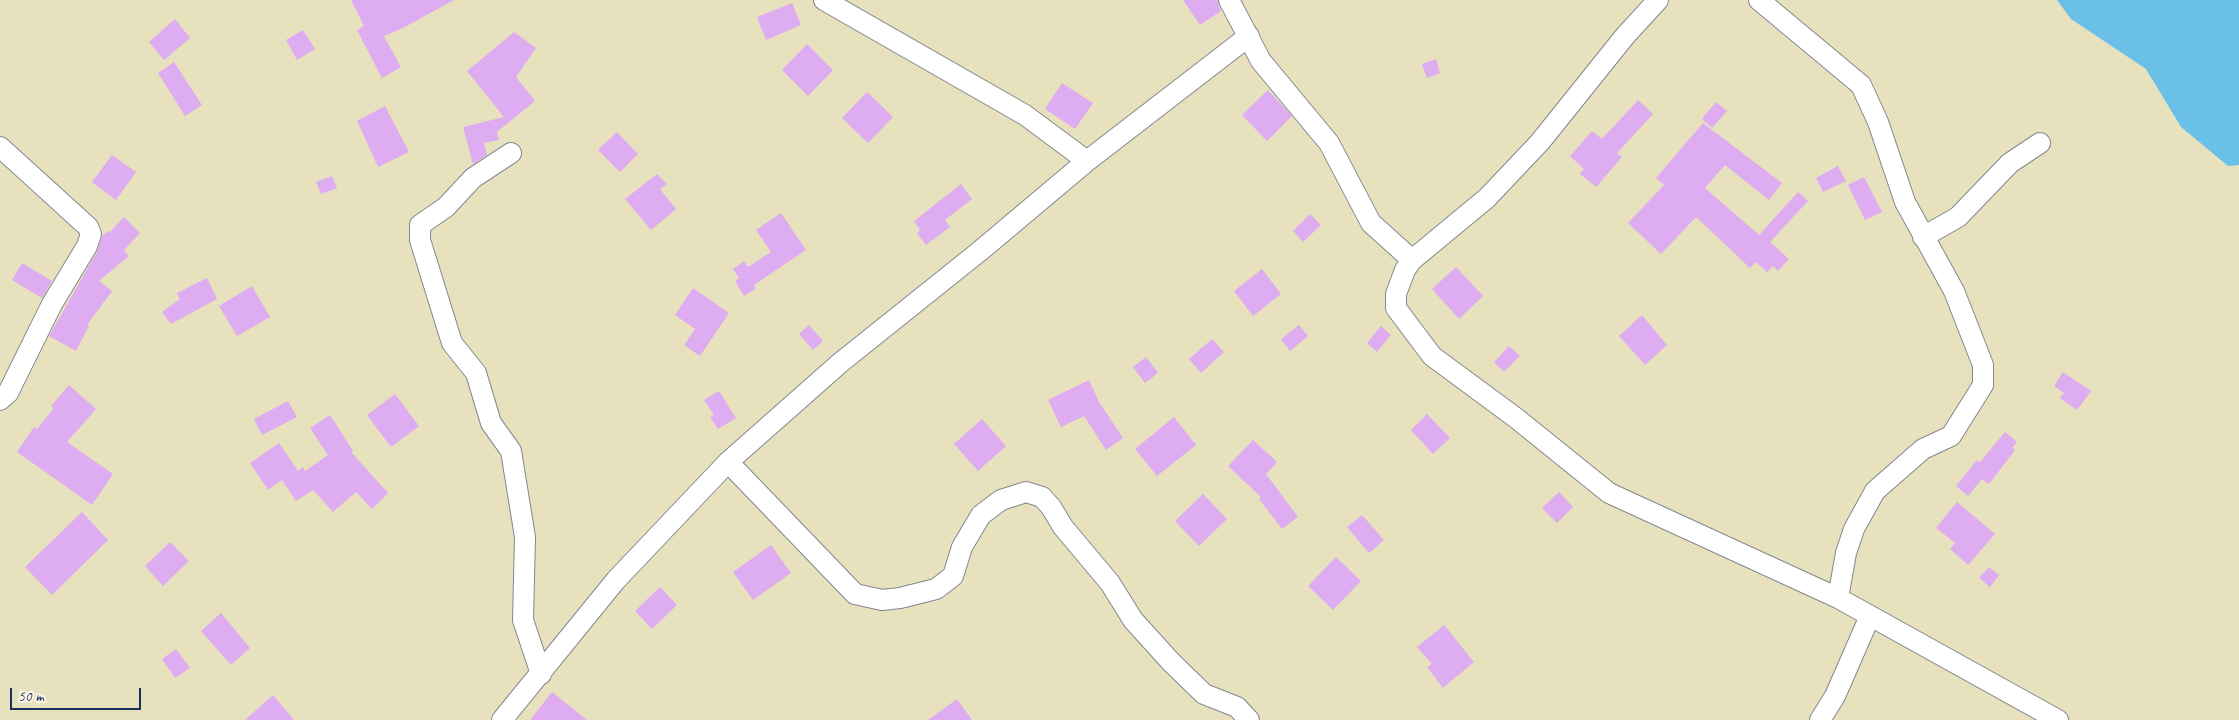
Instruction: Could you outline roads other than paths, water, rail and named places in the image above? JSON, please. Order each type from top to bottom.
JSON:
[{"type":"street","points":[[824,0],[1025,115],[1087,161]]},
{"type":"street","points":[[1229,0],[1261,61],[1329,143],[1371,223],[1412,260]]},
{"type":"street","points":[[1658,0],[1625,36],[1540,142],[1494,191],[1412,260],[1405,270],[1396,294],[1396,308],[1432,356],[1516,418],[1608,492],[1838,598],[2058,720]]},
{"type":"street","points":[[1759,0],[1861,85],[1878,122],[1905,202],[1954,290],[1983,365],[1983,385],[1951,436],[1923,449],[1875,491],[1854,529],[1846,553],[1838,598]]},
{"type":"street","points":[[502,720],[616,580],[728,462],[840,363],[980,251],[1087,161],[1249,36]]},
{"type":"street","points":[[1923,236],[1958,217],[2010,163],[2040,144]]},
{"type":"street","points":[[0,147],[70,209],[88,227],[91,234],[87,246],[52,304],[8,393],[0,400]]},
{"type":"street","points":[[511,153],[473,178],[446,207],[420,225],[420,240],[452,343],[476,373],[491,423],[511,451],[524,537],[524,620],[541,674]]},
{"type":"street","points":[[728,462],[855,594],[882,600],[900,598],[936,588],[953,576],[962,547],[981,515],[1001,500],[1026,492],[1042,497],[1051,507],[1063,527],[1110,583],[1133,620],[1171,662],[1204,694],[1237,707],[1249,720]]},
{"type":"street","points":[[1820,720],[1835,696],[1870,616]]},
{"type":"water","points":[[2057,0],[2239,0],[2239,165],[2228,166],[2181,127],[2146,69],[2071,19]]}]
